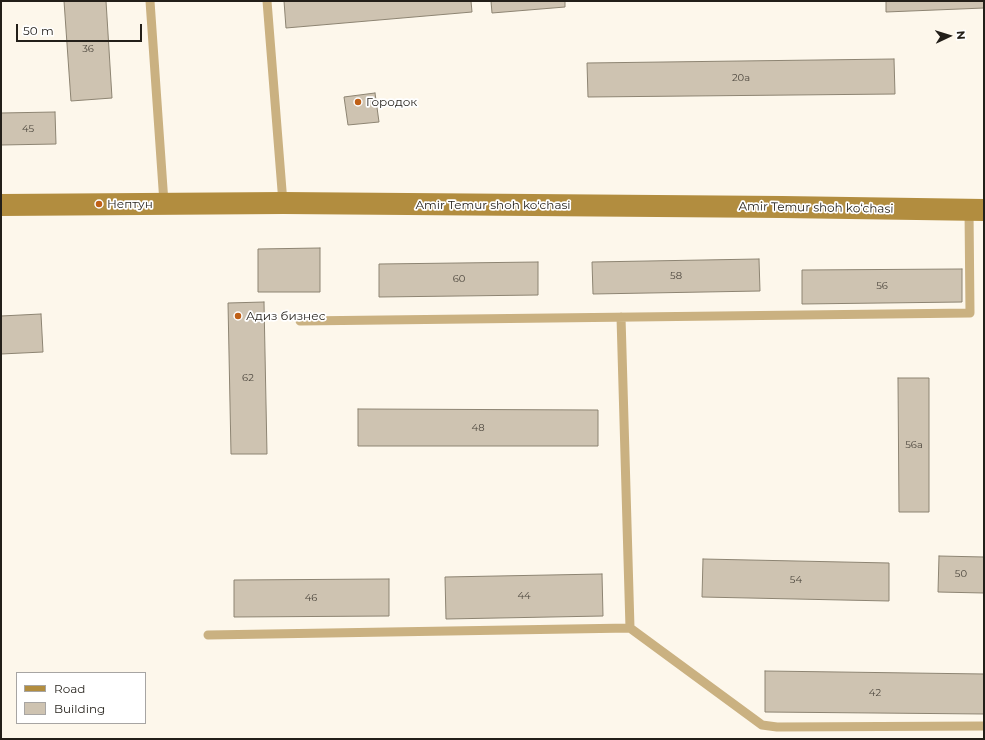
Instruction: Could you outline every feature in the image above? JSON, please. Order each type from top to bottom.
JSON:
[{"type":"main road","name":"Amir Temur shoh ko‘chasi","points":[[1,204],[283,203],[977,210]]},
{"type":"lane","points":[[150,1],[164,203]]},
{"type":"lane","points":[[267,1],[283,203]]},
{"type":"lane","points":[[300,321],[970,314],[977,210]]},
{"type":"lane","points":[[621,317],[630,628]]},
{"type":"lane","points":[[208,635],[630,628],[762,725],[777,727],[984,726]]},
{"type":"building","points":[[64,1],[106,1],[112,98],[71,101]]},
{"type":"building","points":[[284,1],[471,1],[472,12],[286,28]]},
{"type":"building","points":[[491,1],[565,1],[565,7],[492,13]]},
{"type":"building","points":[[886,1],[984,1],[984,8],[886,12]]},
{"type":"building","points":[[894,59],[895,94],[588,97],[587,63]]},
{"type":"building","points":[[375,93],[379,122],[348,125],[344,97]]},
{"type":"building","points":[[55,112],[56,144],[1,145],[1,113]]},
{"type":"building","points":[[320,248],[320,292],[258,292],[258,249]]},
{"type":"building","points":[[759,259],[760,291],[593,294],[592,262]]},
{"type":"building","points":[[538,262],[538,295],[379,297],[379,264]]},
{"type":"building","points":[[962,269],[962,302],[802,304],[802,270]]},
{"type":"building","points":[[264,302],[267,454],[231,454],[228,303]]},
{"type":"building","points":[[41,314],[43,352],[1,354],[1,316]]},
{"type":"building","points":[[898,378],[929,378],[929,512],[899,512]]},
{"type":"building","points":[[358,409],[598,410],[598,446],[358,446]]},
{"type":"building","points":[[939,556],[984,557],[984,593],[938,592]]},
{"type":"building","points":[[703,559],[889,563],[889,601],[702,597]]},
{"type":"building","points":[[602,574],[603,616],[446,619],[445,577]]},
{"type":"building","points":[[389,579],[389,616],[234,617],[234,580]]},
{"type":"building","points":[[765,671],[984,674],[984,714],[765,712]]},
{"type":"place","name":"Городок","points":[[358,102]]},
{"type":"place","name":"Нептун","points":[[99,204]]},
{"type":"place","name":"Адиз бизнес","points":[[238,316]]}]
